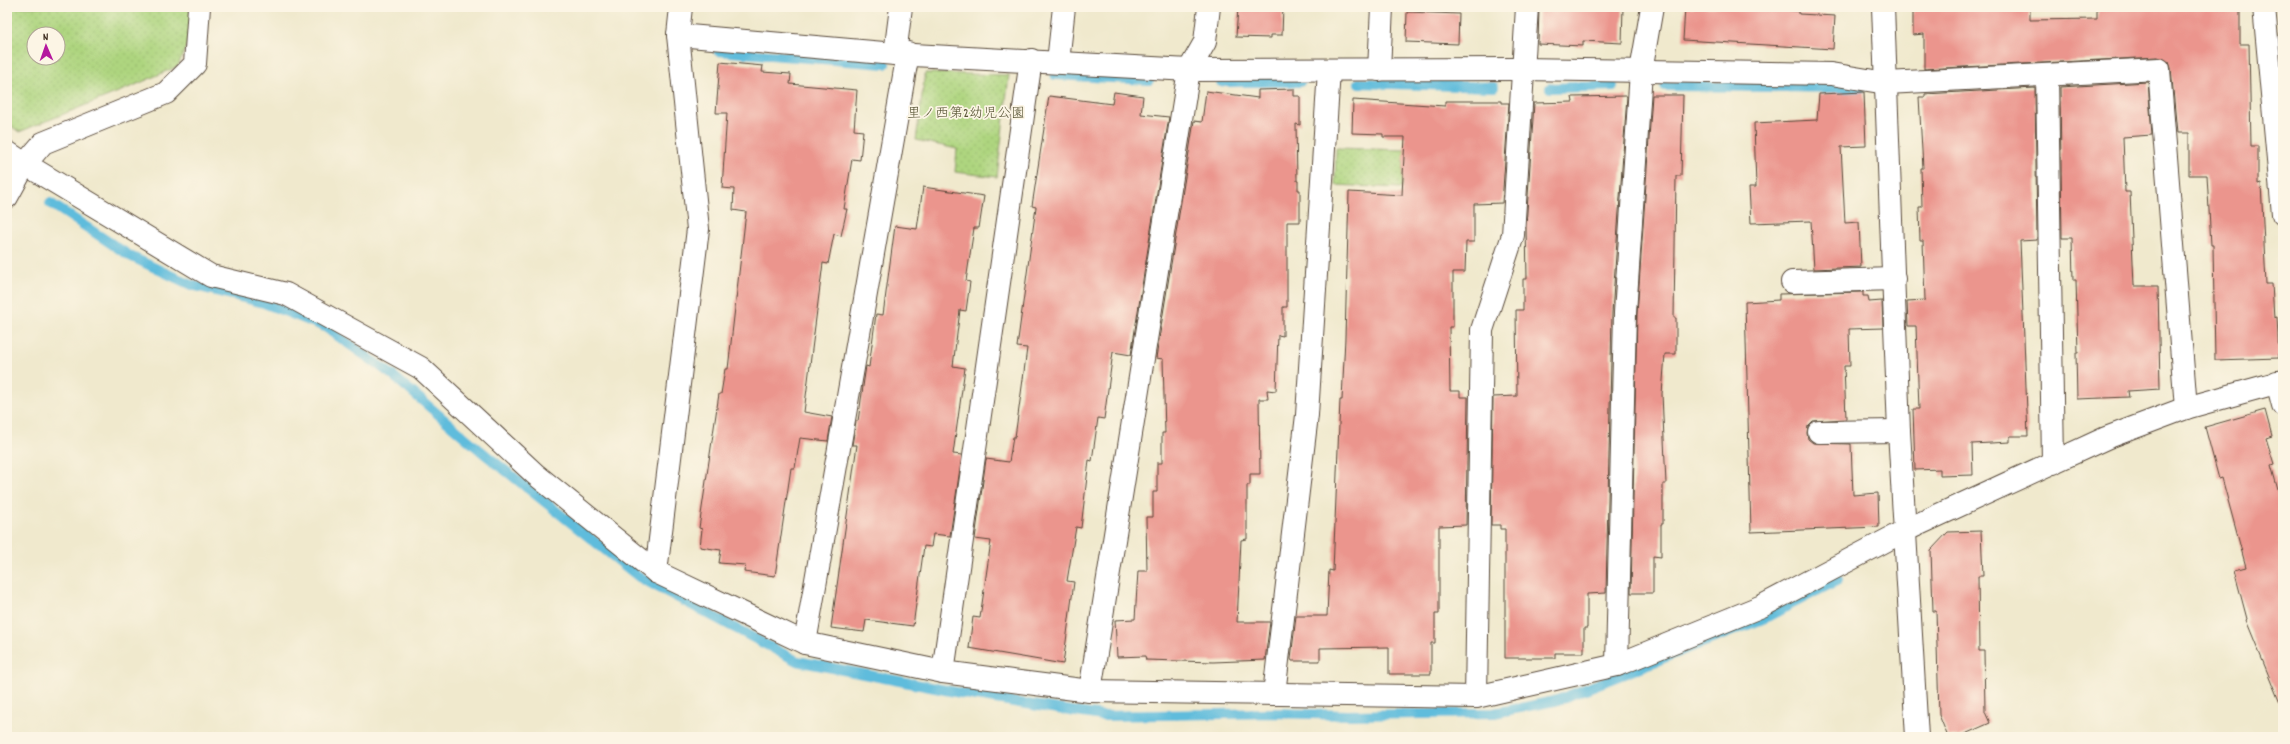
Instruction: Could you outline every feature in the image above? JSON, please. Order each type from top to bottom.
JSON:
[{"type":"street","points":[[7,197],[25,164],[43,143],[166,93],[195,64],[199,7]]},
{"type":"street","points":[[656,572],[698,229],[678,35],[680,7]]},
{"type":"street","points":[[805,643],[901,53],[901,7]]},
{"type":"street","points":[[1058,62],[1064,7]]},
{"type":"street","points":[[1090,691],[1189,70],[1205,42],[1209,7]]},
{"type":"street","points":[[1379,70],[1382,7]]},
{"type":"street","points":[[1476,697],[1482,330],[1513,235],[1527,7]]},
{"type":"street","points":[[1617,665],[1625,313],[1641,71],[1652,7]]},
{"type":"street","points":[[1883,7],[1900,431],[1917,737]]},
{"type":"street","points":[[2264,7],[2283,214]]},
{"type":"street","points":[[678,35],[901,53],[1189,70],[1522,69],[1831,74],[1886,82],[2159,69],[2186,408]]},
{"type":"street","points":[[943,672],[1031,60]]},
{"type":"street","points":[[1274,694],[1307,415],[1329,70]]},
{"type":"street","points":[[2047,75],[2053,463]]},
{"type":"street","points":[[7,152],[211,276],[286,294],[421,368],[535,474],[656,572],[805,643],[943,672],[1090,691],[1476,697],[1617,665],[1762,606],[1906,530],[2106,438],[2186,408],[2280,381],[2283,405]]},
{"type":"street","points":[[1792,282],[1894,279]]},
{"type":"street","points":[[1819,432],[1900,431]]},
{"type":"green space","points":[[7,7],[191,7],[191,34],[178,66],[133,86],[19,132],[7,123]]},
{"type":"green space","name":"里ノ西第2幼児公園","points":[[925,73],[1009,75],[997,177],[955,172],[957,149],[916,140]]},
{"type":"green space","points":[[1336,148],[1405,150],[1402,188],[1335,185]]},
{"type":"building","points":[[1238,7],[1283,7],[1282,35],[1271,35],[1271,38],[1236,37]]},
{"type":"building","points":[[1539,7],[1623,7],[1622,43],[1583,41],[1583,46],[1538,44]]},
{"type":"building","points":[[1685,7],[1776,7],[1776,10],[1799,11],[1799,14],[1835,16],[1833,49],[1683,40]]},
{"type":"building","points":[[1913,7],[2030,7],[2030,20],[2097,19],[2097,7],[2240,7],[2240,44],[2249,44],[2251,146],[2258,146],[2258,184],[2261,183],[2266,284],[2272,284],[2274,318],[2277,317],[2279,358],[2215,360],[2213,245],[2211,245],[2207,175],[2189,175],[2189,133],[2177,133],[2171,68],[2169,62],[2158,57],[1924,69],[1924,34],[1913,35]]},
{"type":"building","points":[[1407,12],[1459,14],[1458,44],[1406,42]]},
{"type":"building","points":[[720,62],[763,66],[762,72],[791,74],[790,84],[857,90],[854,130],[863,131],[860,160],[852,159],[844,209],[847,209],[841,236],[834,234],[828,264],[823,263],[804,412],[832,417],[828,441],[800,438],[795,468],[791,468],[775,576],[744,572],[745,565],[719,563],[721,550],[700,547],[702,529],[699,528],[719,394],[721,394],[725,369],[728,369],[746,212],[733,210],[734,189],[722,188],[727,113],[716,113]]},
{"type":"building","points":[[2148,82],[2152,135],[2123,137],[2125,192],[2130,192],[2134,286],[2158,286],[2160,389],[2128,391],[2129,397],[2077,399],[2076,353],[2078,353],[2076,280],[2073,280],[2072,238],[2062,238],[2060,87]]},
{"type":"building","points":[[2035,88],[2037,240],[2020,241],[2028,436],[2010,436],[2010,442],[1972,444],[1973,475],[1940,476],[1940,469],[1915,470],[1913,409],[1919,409],[1916,326],[1908,326],[1907,301],[1925,300],[1923,241],[1920,241],[1919,207],[1922,207],[1921,168],[1923,168],[1919,97],[1925,97],[1925,94]]},
{"type":"building","points":[[1294,89],[1294,96],[1300,96],[1300,125],[1296,124],[1297,181],[1298,190],[1300,190],[1300,222],[1287,222],[1287,307],[1283,307],[1283,336],[1278,335],[1276,391],[1267,390],[1268,399],[1259,399],[1260,474],[1250,474],[1250,485],[1247,485],[1247,539],[1241,540],[1237,622],[1270,622],[1265,660],[1213,662],[1146,660],[1145,656],[1117,657],[1115,620],[1135,619],[1138,571],[1147,571],[1146,517],[1153,517],[1153,492],[1157,492],[1157,463],[1162,463],[1162,433],[1165,433],[1163,359],[1156,358],[1194,121],[1202,122],[1206,91],[1258,98],[1258,90]]},
{"type":"building","points":[[1114,92],[1143,96],[1141,114],[1169,117],[1131,355],[1113,352],[1104,419],[1098,418],[1092,461],[1089,460],[1081,528],[1076,527],[1067,581],[1074,582],[1063,664],[969,648],[973,617],[980,618],[991,541],[975,539],[986,459],[1009,462],[1013,437],[1015,437],[1027,348],[1017,347],[1036,207],[1032,206],[1049,96],[1112,104]]},
{"type":"building","points":[[1864,92],[1866,146],[1841,147],[1845,223],[1859,222],[1861,267],[1814,269],[1811,221],[1751,223],[1749,187],[1756,187],[1754,123],[1817,120],[1819,94]]},
{"type":"building","points":[[1652,95],[1683,95],[1681,176],[1676,176],[1674,318],[1676,318],[1676,354],[1665,354],[1662,394],[1666,484],[1663,484],[1661,557],[1653,556],[1653,593],[1631,593],[1637,314]]},
{"type":"building","points":[[1627,96],[1612,313],[1606,593],[1587,594],[1587,628],[1584,628],[1584,653],[1555,653],[1555,658],[1505,658],[1505,529],[1500,529],[1500,525],[1491,525],[1493,397],[1517,396],[1516,310],[1523,310],[1523,279],[1527,279],[1526,227],[1534,103],[1573,102],[1572,97]]},
{"type":"building","points":[[1353,100],[1445,106],[1445,101],[1501,101],[1501,103],[1509,103],[1502,203],[1474,204],[1474,242],[1466,242],[1465,272],[1453,272],[1453,327],[1449,327],[1450,391],[1460,391],[1460,397],[1468,397],[1466,525],[1439,526],[1439,614],[1435,614],[1435,643],[1431,643],[1431,674],[1389,674],[1389,647],[1320,648],[1320,661],[1292,661],[1291,659],[1296,616],[1327,616],[1329,570],[1333,571],[1340,400],[1342,400],[1345,338],[1349,192],[1402,195],[1405,137],[1383,137],[1383,134],[1352,133]]},
{"type":"building","points":[[923,187],[984,196],[979,228],[974,228],[966,281],[970,282],[966,311],[960,310],[953,366],[965,368],[953,454],[962,455],[950,536],[933,534],[931,547],[924,546],[913,626],[866,620],[864,632],[831,628],[857,445],[852,445],[856,421],[858,421],[866,366],[869,367],[876,314],[883,315],[895,226],[917,229]]},
{"type":"building","points":[[1863,292],[1863,296],[1868,296],[1869,302],[1882,301],[1883,328],[1849,329],[1850,366],[1844,366],[1846,419],[1813,421],[1808,426],[1807,433],[1808,439],[1813,443],[1851,444],[1853,495],[1878,493],[1879,527],[1751,532],[1745,302],[1779,300],[1779,294]]},
{"type":"building","points":[[2265,410],[2272,436],[2266,438],[2274,464],[2271,465],[2283,508],[2282,708],[2246,620],[2247,619],[2234,570],[2246,567],[2222,478],[2219,479],[2205,427]]},
{"type":"building","points":[[1981,531],[1983,576],[1978,576],[1979,651],[1984,651],[1985,712],[1990,723],[1958,737],[1948,737],[1939,715],[1936,611],[1933,611],[1931,550],[1948,532]]},
{"type":"waterway","points":[[718,51],[885,64]]},
{"type":"waterway","points":[[1055,75],[1149,80]]},
{"type":"waterway","points":[[1221,82],[1300,82]]},
{"type":"waterway","points":[[1359,83],[1494,87]]},
{"type":"waterway","points":[[1550,88],[1613,86]]},
{"type":"waterway","points":[[1665,86],[1861,88]]},
{"type":"waterway","points":[[50,203],[130,256],[191,285],[264,303],[325,327],[391,374],[481,451],[639,577],[797,661],[976,696],[1102,716],[1275,713],[1347,715],[1494,713],[1555,701],[1765,618],[1838,580]]}]
